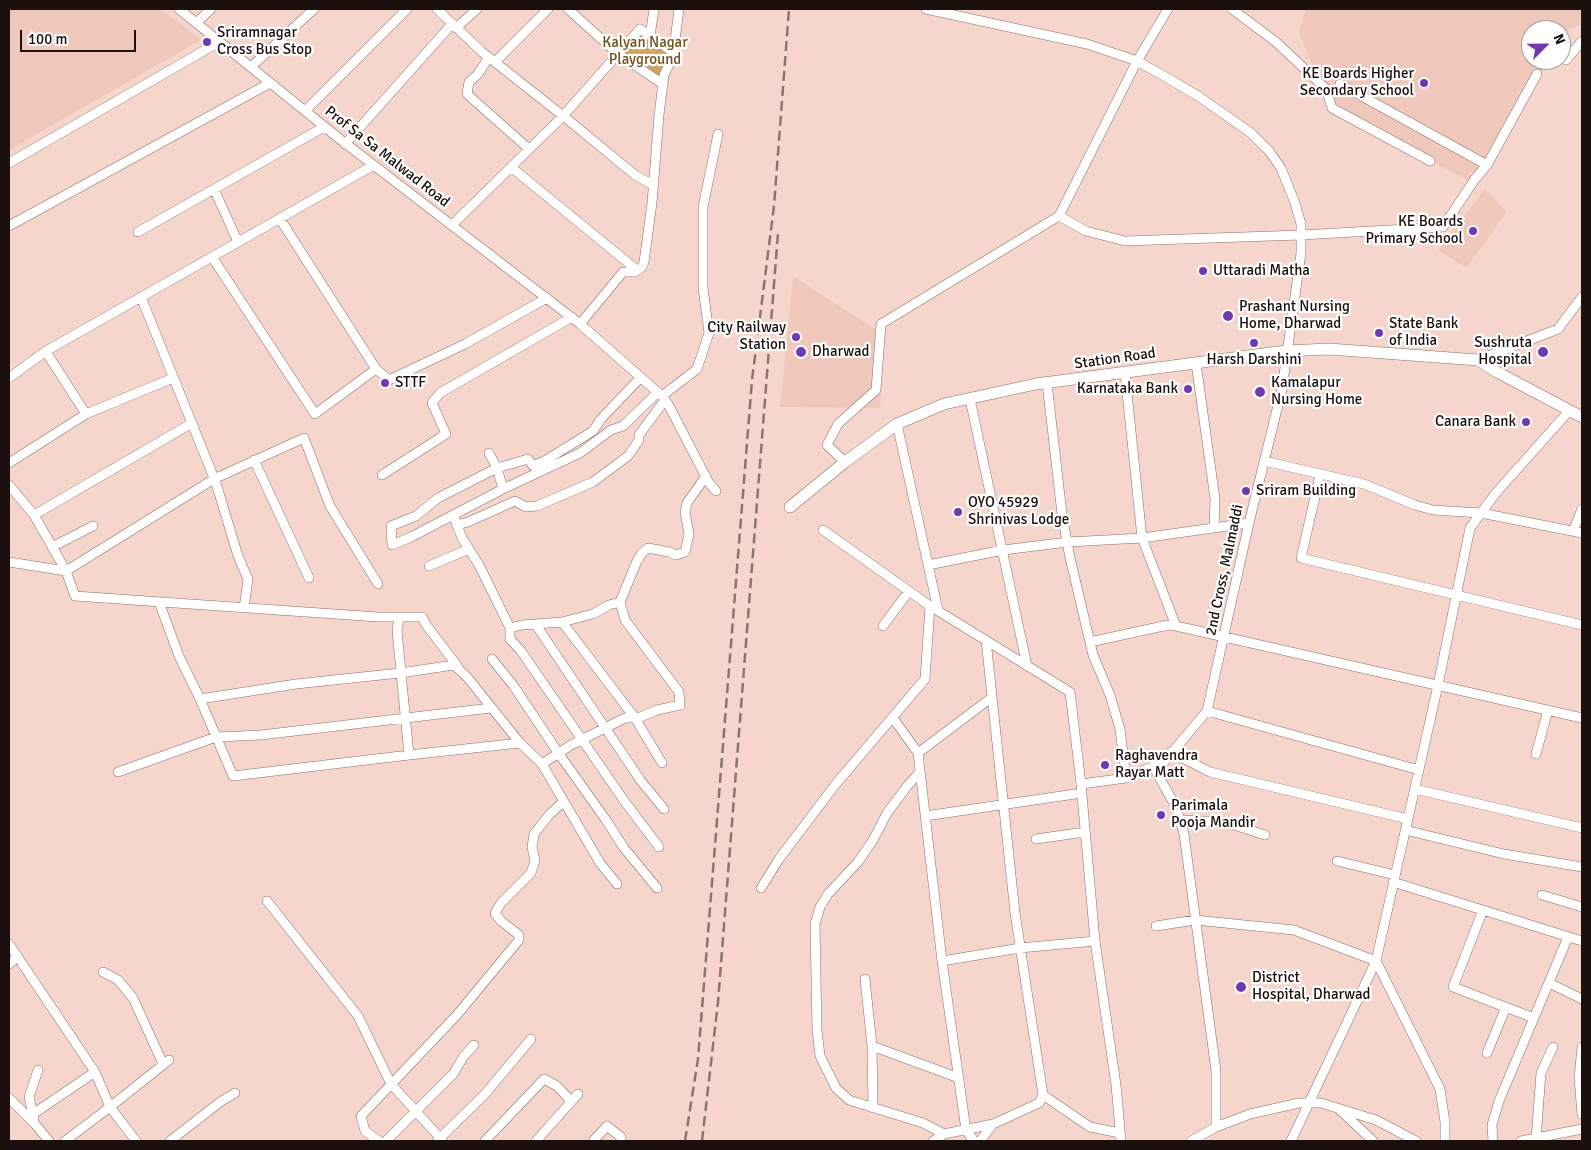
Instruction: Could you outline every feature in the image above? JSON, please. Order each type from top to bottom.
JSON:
[{"type":"main road","name":"Station Road","points":[[790,507],[845,462],[897,424],[944,404],[1047,383],[1286,351],[1329,350],[1478,360]]},
{"type":"main road","points":[[1478,360],[1496,372],[1582,417]]},
{"type":"street","name":"Prof Sa Sa Malwad Road","points":[[179,9],[345,144],[572,317],[662,396]]},
{"type":"street","points":[[196,23],[211,9]]},
{"type":"street","points":[[251,67],[314,9]]},
{"type":"street","points":[[305,111],[407,9]]},
{"type":"street","points":[[437,9],[492,60],[635,175],[654,185]]},
{"type":"street","points":[[345,144],[454,26],[477,9]]},
{"type":"street","points":[[529,149],[467,94],[469,82],[548,9]]},
{"type":"street","points":[[568,9],[618,54],[664,84]]},
{"type":"street","points":[[650,36],[654,9]]},
{"type":"street","points":[[580,324],[623,272],[635,272],[642,268],[646,255],[654,185],[664,75],[673,52],[679,9]]},
{"type":"street","name":"2nd Cross, Malmaddi","points":[[925,816],[1003,805],[1126,778],[1164,762],[1207,711],[1249,523],[1282,389],[1301,253],[1301,224],[1295,202],[1281,168],[1269,151],[1251,133],[1198,96],[1137,60],[1087,44],[926,9]]},
{"type":"street","points":[[845,462],[827,445],[838,424],[876,390],[881,324],[1059,216],[1137,60],[1168,9]]},
{"type":"street","points":[[1232,9],[1276,42],[1326,89],[1332,108],[1430,161]]},
{"type":"street","points":[[452,225],[563,116],[640,29],[673,52]]},
{"type":"street","points":[[1571,54],[1582,41]]},
{"type":"street","points":[[9,163],[219,42]]},
{"type":"street","points":[[1059,216],[1086,231],[1125,242],[1443,227],[1475,179],[1487,165],[1537,74]]},
{"type":"street","points":[[9,226],[270,83]]},
{"type":"street","points":[[1340,84],[1487,165]]},
{"type":"street","points":[[138,232],[324,127]]},
{"type":"street","points":[[641,377],[601,419],[593,431],[577,442],[533,466],[528,459],[497,468],[438,498],[416,516],[391,526],[392,545],[580,453],[611,430],[623,426],[697,369],[709,333],[703,288],[703,207],[718,134]]},
{"type":"street","points":[[9,378],[46,351],[374,165]]},
{"type":"street","points":[[510,167],[638,270]]},
{"type":"street","points":[[214,189],[238,242]]},
{"type":"street","points":[[280,219],[376,369],[390,380],[465,344],[547,298]]},
{"type":"street","points":[[212,257],[315,414],[376,369]]},
{"type":"street","points":[[141,297],[214,478],[238,556],[248,578],[244,608]]},
{"type":"street","points":[[1478,360],[1558,329],[1582,297]]},
{"type":"street","points":[[382,474],[446,434],[432,403],[440,394],[572,317]]},
{"type":"street","points":[[48,355],[86,414]]},
{"type":"street","points":[[1196,363],[1215,499],[1214,528]]},
{"type":"street","points":[[1124,373],[1142,538],[1176,626]]},
{"type":"street","points":[[9,463],[86,414],[173,378]]},
{"type":"street","points":[[1047,383],[1062,514],[1093,655],[1110,695],[1120,729],[1126,778]]},
{"type":"street","points":[[662,396],[709,483],[716,491]]},
{"type":"street","points":[[457,525],[516,501],[526,507],[537,506],[594,482],[628,456],[662,396]]},
{"type":"street","points":[[970,399],[1027,666]]},
{"type":"street","points":[[1291,1141],[1376,961],[1438,685],[1470,528],[1495,494],[1569,411]]},
{"type":"street","points":[[34,515],[192,423]]},
{"type":"street","points":[[761,888],[779,860],[835,785],[925,679],[934,608],[928,565],[897,424]]},
{"type":"street","points":[[9,562],[66,571],[214,478],[304,438],[330,506],[378,584]]},
{"type":"street","points":[[489,454],[497,468],[504,489]]},
{"type":"street","points":[[254,460],[309,578]]},
{"type":"street","points":[[1264,461],[1364,484],[1415,506],[1432,510],[1481,513],[1578,532],[1582,509]]},
{"type":"street","points":[[1320,475],[1301,558],[1582,625]]},
{"type":"street","points":[[542,764],[605,727],[625,718],[635,718],[657,710],[680,705],[679,692],[625,620],[620,602],[642,553],[648,548],[676,555],[685,552],[689,534],[685,512],[687,503],[706,476]]},
{"type":"street","points":[[9,486],[34,515],[66,571],[75,596],[244,608],[422,617],[458,667],[454,665],[400,674],[296,684],[200,699]]},
{"type":"street","points":[[453,515],[510,628],[510,639],[521,651],[625,802],[659,847]]},
{"type":"street","points":[[928,565],[1003,550],[1068,542],[1142,538],[1249,523]]},
{"type":"street","points":[[52,547],[93,526]]},
{"type":"street","points":[[823,530],[934,608],[1070,692],[1095,941],[1116,1085],[1120,1137],[1090,1127],[1043,1095]]},
{"type":"street","points":[[429,566],[469,549]]},
{"type":"street","points":[[883,626],[909,591]]},
{"type":"street","points":[[159,602],[179,656],[200,699],[233,776],[520,743]]},
{"type":"street","points":[[510,628],[522,625],[562,622],[593,614],[609,605],[620,602]]},
{"type":"street","points":[[399,617],[397,631],[400,674],[409,755]]},
{"type":"street","points":[[562,622],[635,718],[662,763]]},
{"type":"street","points":[[536,625],[641,781],[664,809]]},
{"type":"street","points":[[1090,642],[1168,625],[1176,626],[1582,718]]},
{"type":"street","points":[[933,1141],[944,1134],[994,1124],[1039,1103],[1043,1095],[1020,948],[986,640]]},
{"type":"street","points":[[492,659],[514,685],[624,848],[657,888]]},
{"type":"street","points":[[454,665],[467,677],[520,743],[542,764],[600,863],[617,884]]},
{"type":"street","points":[[918,753],[991,698]]},
{"type":"street","points":[[118,772],[216,737],[261,735],[491,708]]},
{"type":"street","points":[[1536,754],[1548,710]]},
{"type":"street","points":[[1207,711],[1419,770]]},
{"type":"street","points":[[893,718],[918,753],[942,961],[966,1130],[974,1141]]},
{"type":"street","points":[[1171,752],[1210,772],[1408,819]]},
{"type":"street","points":[[1153,766],[1176,807],[1181,820],[1216,1072],[1216,1127]]},
{"type":"street","points":[[920,772],[908,784],[887,812],[873,840],[858,862],[828,894],[820,907],[815,924],[817,1030],[820,1056],[836,1088],[849,1100],[923,1123],[944,1134]]},
{"type":"street","points":[[1415,789],[1582,828]]},
{"type":"street","points":[[379,1141],[365,1131],[361,1116],[456,1016],[519,940],[519,935],[501,921],[495,913],[501,903],[532,873],[535,861],[532,847],[534,834],[549,814],[564,802]]},
{"type":"street","points":[[1181,820],[1225,822],[1265,835]]},
{"type":"street","points":[[1405,830],[1504,854],[1582,867]]},
{"type":"street","points":[[1036,839],[1085,832]]},
{"type":"street","points":[[1337,861],[1582,941]]},
{"type":"street","points":[[1542,895],[1582,907]]},
{"type":"street","points":[[267,901],[358,1016],[391,1084],[440,1140],[485,1094],[531,1039]]},
{"type":"street","points":[[1483,910],[1453,987],[1534,1018]]},
{"type":"street","points":[[1156,926],[1195,920],[1294,930],[1376,961],[1440,1089],[1445,1122],[1444,1141]]},
{"type":"street","points":[[1493,1141],[1492,1125],[1499,1101],[1568,937]]},
{"type":"street","points":[[942,961],[1020,948],[1095,941]]},
{"type":"street","points":[[9,944],[95,1072],[110,1107],[136,1141]]},
{"type":"street","points":[[9,964],[17,958]]},
{"type":"street","points":[[65,1141],[166,1062],[133,998],[118,980],[103,972]]},
{"type":"street","points":[[865,979],[872,1046],[873,1108]]},
{"type":"street","points":[[1549,983],[1582,1000]]},
{"type":"street","points":[[1486,1053],[1506,1007]]},
{"type":"street","points":[[386,1141],[453,1074],[464,1056],[474,1045]]},
{"type":"street","points":[[872,1046],[959,1078]]},
{"type":"street","points":[[1536,1138],[1541,1072],[1553,1047]]},
{"type":"street","points":[[1582,1047],[1579,1078],[1582,1114]]},
{"type":"street","points":[[34,1119],[29,1096],[38,1070]]},
{"type":"street","points":[[34,1119],[95,1072]]},
{"type":"street","points":[[485,1141],[544,1079],[557,1086],[571,1101]]},
{"type":"street","points":[[170,1141],[220,1102],[235,1093]]},
{"type":"street","points":[[536,1141],[578,1094]]},
{"type":"street","points":[[9,1098],[34,1119],[49,1141]]},
{"type":"street","points":[[1191,1141],[1216,1127],[1250,1114],[1299,1103],[1322,1103],[1376,1120],[1416,1141]]},
{"type":"street","points":[[1338,1108],[1373,1141]]},
{"type":"street","points":[[980,1141],[994,1124]]},
{"type":"street","points":[[593,1141],[607,1126],[621,1137],[621,1141]]},
{"type":"street","points":[[1521,1141],[1582,1129]]},
{"type":"shaded area","points":[[9,9],[161,9],[201,40],[9,150]]},
{"type":"shaded area","name":"KE Boards Higher Secondary School","points":[[1306,9],[1582,9],[1582,24],[1571,29],[1571,20],[1521,20],[1521,70],[1537,70],[1478,185],[1354,122],[1328,106],[1299,32]]},
{"type":"shaded area","name":"KE Boards Primary School","points":[[1485,189],[1507,212],[1466,268],[1438,250]]},
{"type":"shaded area","points":[[793,276],[884,335],[880,408],[780,407]]},
{"type":"green space","name":"Kalyan Nagar Playground","points":[[640,29],[673,52],[663,84],[618,54]]},
{"type":"railway","points":[[685,1141],[698,1059],[752,380],[774,206],[789,9]]},
{"type":"railway","points":[[702,1141],[718,1002],[778,233]]},
{"type":"place","name":"Sriramnagar Cross Bus Stop","points":[[207,42]]},
{"type":"place","name":"KE Boards Higher Secondary School","points":[[1424,83]]},
{"type":"place","name":"KE Boards Primary School","points":[[1473,231]]},
{"type":"place","name":"Uttaradi Matha","points":[[1203,271]]},
{"type":"place","name":"Prashant Nursing Home, Dharwad","points":[[1228,316]]},
{"type":"place","name":"State Bank of India","points":[[1379,333]]},
{"type":"place","name":"City Railway Station","points":[[796,337]]},
{"type":"place","name":"Harsh Darshini","points":[[1254,343]]},
{"type":"place","name":"Dharwad","points":[[801,352]]},
{"type":"place","name":"Sushruta Hospital","points":[[1543,352]]},
{"type":"place","name":"STTF","points":[[385,383]]},
{"type":"place","name":"Karnataka Bank","points":[[1188,389]]},
{"type":"place","name":"Kamalapur Nursing Home","points":[[1260,392]]},
{"type":"place","name":"Canara Bank","points":[[1526,422]]},
{"type":"place","name":"Sriram Building","points":[[1246,491]]},
{"type":"place","name":"OYO 45929 Shrinivas Lodge","points":[[958,512]]},
{"type":"place","name":"Raghavendra Rayar Matt","points":[[1105,765]]},
{"type":"place","name":"Parimala Pooja Mandir","points":[[1161,815]]},
{"type":"place","name":"District Hospital, Dharwad","points":[[1241,987]]}]
